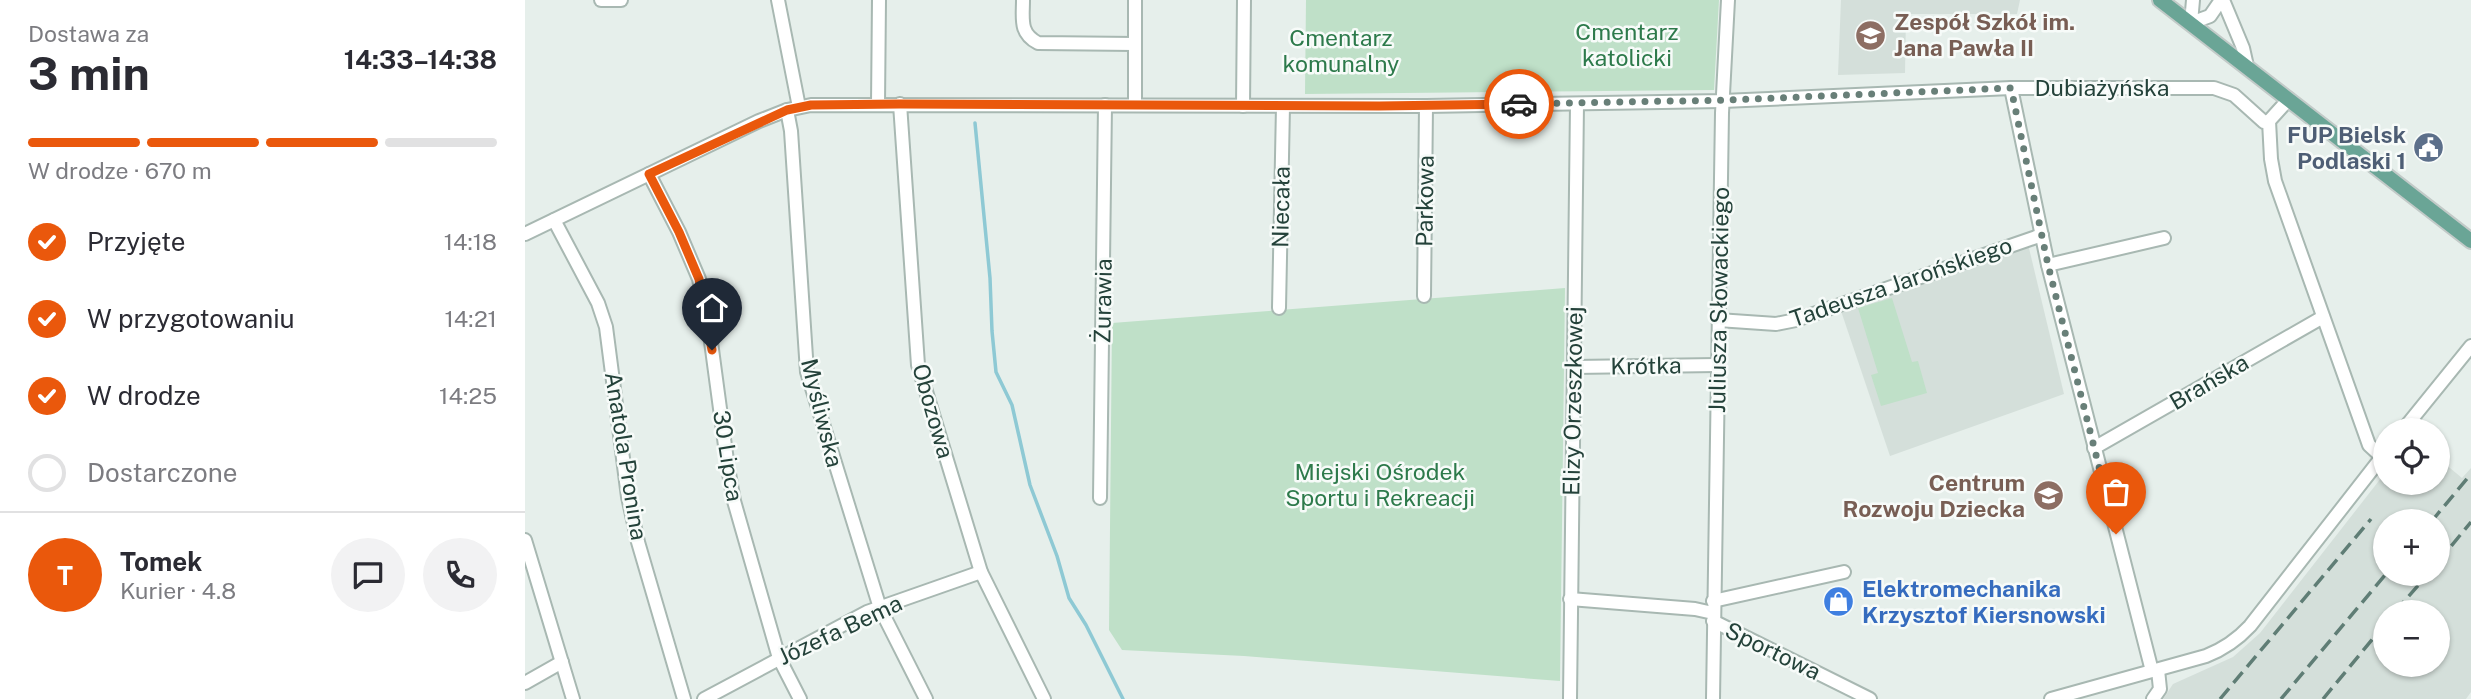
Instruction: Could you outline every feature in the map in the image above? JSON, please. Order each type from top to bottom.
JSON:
[{"type":"main road","points":[[2165,4],[2471,241]]},
{"type":"street","points":[[601,0],[621,0]]},
{"type":"street","name":"Myśliwska","points":[[778,0],[793,108],[791,131],[807,372],[880,608],[926,699]]},
{"type":"street","points":[[878,104],[879,0]]},
{"type":"street","points":[[1023,0],[1025,35],[1038,43],[1135,44]]},
{"type":"street","points":[[1135,0],[1135,105]]},
{"type":"street","points":[[1243,106],[1244,0]]},
{"type":"street","name":"Juliusza Słowackiego","points":[[1713,699],[1717,365],[1728,0]]},
{"type":"street","points":[[2165,4],[2188,0]]},
{"type":"street","points":[[2193,0],[2191,23],[2210,16],[2222,0],[2243,48],[2247,66]]},
{"type":"street","points":[[2011,88],[2048,265],[2094,448],[2160,689],[2153,699]]},
{"type":"street","name":"Dubiażyńska","points":[[525,234],[793,108],[878,104],[1577,104],[1723,101],[2011,88],[2214,88],[2234,95],[2265,122],[2269,121]]},
{"type":"street","points":[[2289,99],[2269,121],[2275,181],[2369,445],[2373,448]]},
{"type":"street","name":"Obozowa","points":[[900,104],[918,365],[981,572],[1044,699]]},
{"type":"street","name":"Elizy Orzeszkowej","points":[[1570,699],[1577,104]]},
{"type":"street","name":"Żurawia","points":[[1100,498],[1105,105]]},
{"type":"street","name":"Niecała","points":[[1279,308],[1283,106]]},
{"type":"street","name":"Parkowa","points":[[1424,296],[1426,106]]},
{"type":"street","name":"30 Lipca","points":[[649,174],[679,232],[704,296],[734,501],[779,658],[800,699]]},
{"type":"street","name":"Anatola Pronina","points":[[554,220],[598,303],[606,327],[628,497],[638,542],[684,699]]},
{"type":"street","name":"Tadeusza Jarońskiego","points":[[1718,320],[1776,324],[1796,320],[2042,235]]},
{"type":"street","points":[[2048,265],[2164,238]]},
{"type":"street","name":"Brańska","points":[[2094,448],[2323,317]]},
{"type":"street","points":[[2413,418],[2471,345]]},
{"type":"street","name":"Krótka","points":[[1574,367],[1717,365]]},
{"type":"street","points":[[2051,699],[2206,656],[2237,640],[2251,626],[2373,469]]},
{"type":"street","points":[[525,540],[573,699]]},
{"type":"street","name":"Józefa Bema","points":[[704,699],[880,608],[981,572]]},
{"type":"street","points":[[1713,612],[1844,572]]},
{"type":"street","name":"Sportowa","points":[[1570,599],[1713,612],[1871,699]]},
{"type":"street","points":[[525,683],[562,662]]},
{"type":"shaded area","points":[[1841,0],[2020,0],[2017,14],[1906,14],[1905,73],[1838,75]]},
{"type":"shaded area","points":[[2028,244],[2064,394],[1890,456],[1840,308]]},
{"type":"shaded area","points":[[2450,468],[2462,478],[2471,468],[2471,692],[2466,699],[2163,699],[2173,684],[2233,657],[2260,633],[2373,488],[2373,495],[2450,495]]},
{"type":"green space","points":[[1306,0],[1719,0],[1714,90],[1305,94]]},
{"type":"green space","name":"Miejski Ośrodek Sportu i Rekreacji","points":[[1565,288],[1560,681],[1244,656],[1122,650],[1109,630],[1112,323]]},
{"type":"green space","points":[[1892,298],[1912,362],[1918,361],[1927,393],[1881,406],[1871,375],[1878,373],[1858,308]]},
{"type":"waterway","points":[[975,123],[996,372],[1012,405],[1030,485],[1057,556],[1069,598],[1086,625],[1123,699]]},
{"type":"railway","points":[[2442,509],[2471,474]]},
{"type":"railway","points":[[2220,699],[2371,519]]},
{"type":"railway","points":[[2450,547],[2471,522]]},
{"type":"railway","points":[[2281,699],[2376,586]]},
{"type":"railway","points":[[2405,600],[2418,586]]},
{"type":"railway","points":[[2323,699],[2373,639]]},
{"type":"way so far","points":[[1519,104],[1729,100],[2011,88],[2048,265],[2116,534]]},
{"type":"place","name":"Zespół Szkół im. Jana Pawła II","points":[[1871,35]]},
{"type":"place","name":"FUP Bielsk Podlaski 1","points":[[2429,148]]},
{"type":"place","name":"Centrum Rozwoju Dziecka","points":[[2048,496]]},
{"type":"place","name":"Elektromechanika Krzysztof Kiersnowski","points":[[1839,602]]},
{"type":"route","points":[[712,350],[699,279],[679,232],[649,174],[787,110],[811,105],[900,104],[1519,104]]},
{"type":"park label","name":"Cmentarz katolicki","points":[[1627,45]]},
{"type":"park label","name":"Cmentarz komunalny","points":[[1341,51]]}]
